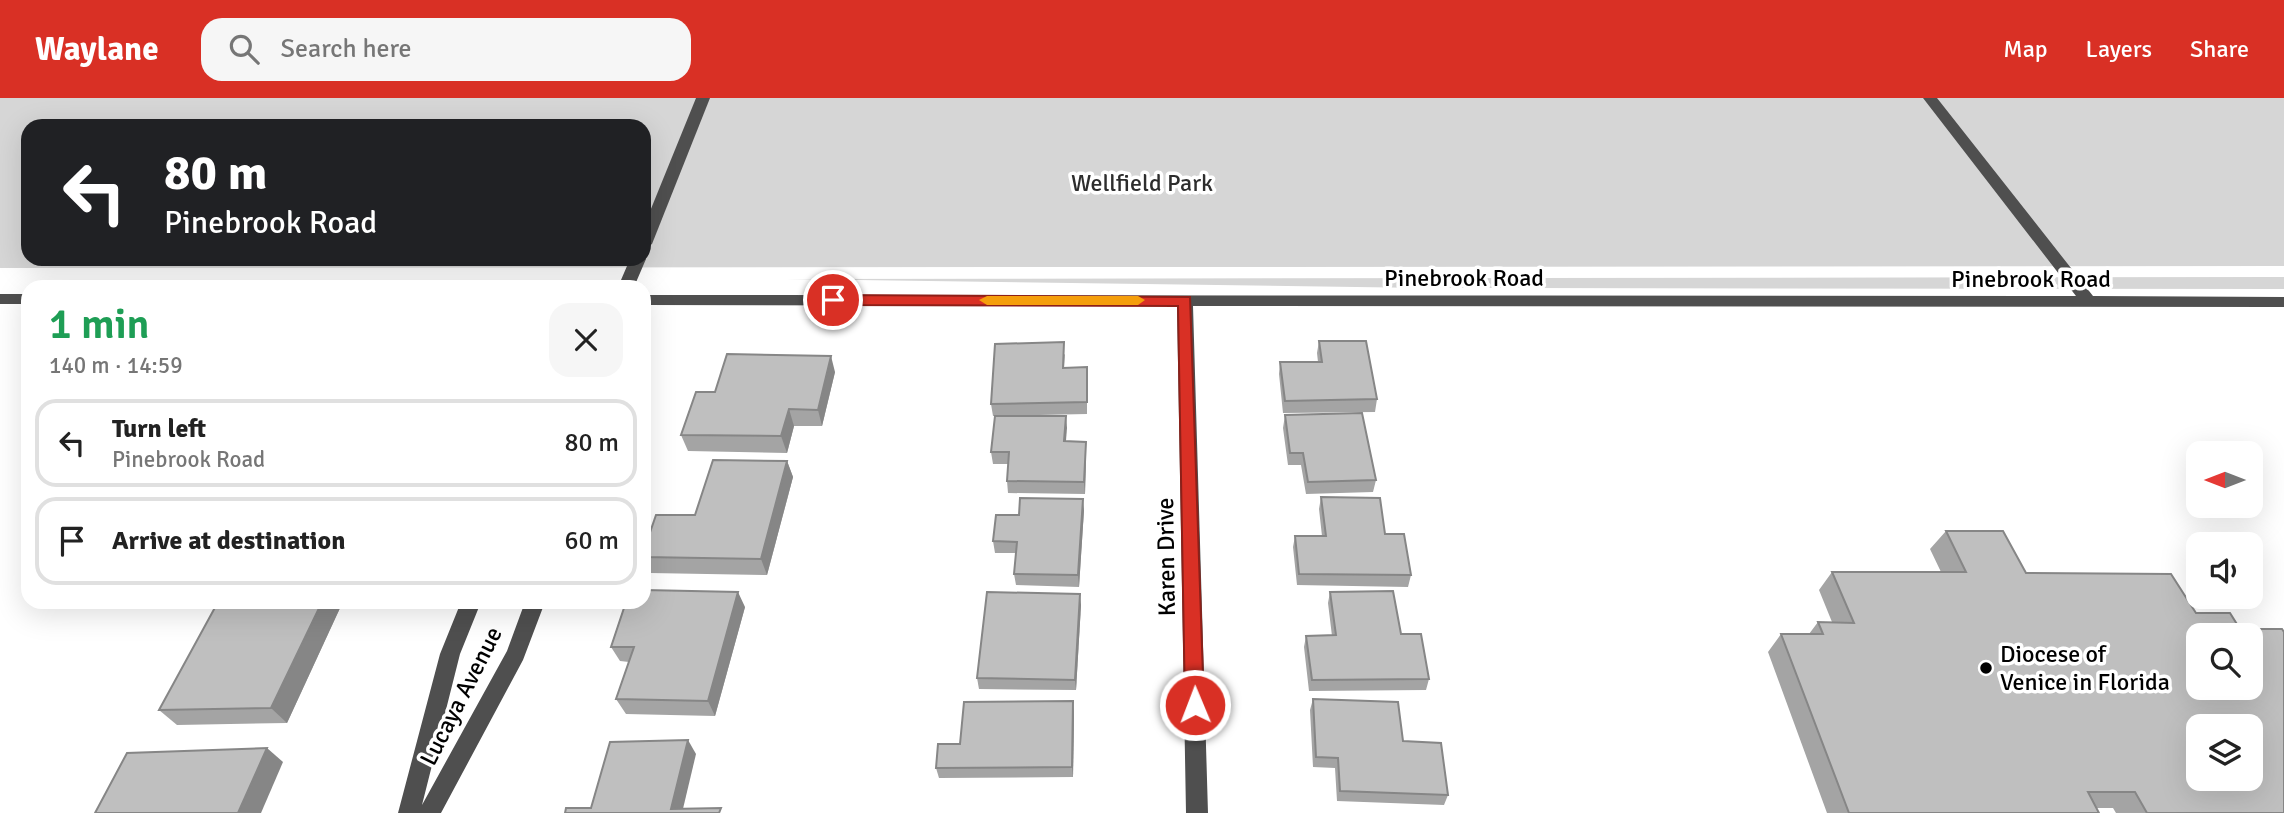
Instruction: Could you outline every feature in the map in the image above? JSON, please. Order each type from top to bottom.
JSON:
[{"type":"street","points":[[651,227],[703,98]]},
{"type":"street","points":[[1930,98],[2090,302]]},
{"type":"street","points":[[0,299],[21,299]]},
{"type":"street","name":"Pinebrook Road","points":[[651,300],[2284,302]]},
{"type":"street","name":"Karen Drive","points":[[1185,301],[1197,813]]},
{"type":"street","name":"Lucaya Avenue","points":[[410,813],[450,654],[468,609]]},
{"type":"street","name":"Lucaya Avenue","points":[[429,813],[516,654],[533,609]]},
{"type":"green space","name":"Wellfield Park","points":[[0,98],[2284,98],[2284,266],[0,268]]},
{"type":"green space","points":[[2284,277],[2284,289],[1425,288],[786,279]]},
{"type":"building","points":[[1319,341],[1366,341],[1377,399],[1285,401],[1280,362],[1322,362]]},
{"type":"building","points":[[1064,342],[1063,368],[1087,367],[1087,402],[991,404],[995,344]]},
{"type":"building","points":[[727,354],[831,356],[818,410],[789,409],[781,436],[681,435],[696,392],[715,392]]},
{"type":"building","points":[[1362,413],[1376,480],[1308,482],[1303,453],[1290,453],[1285,415]]},
{"type":"building","points":[[995,416],[1066,416],[1064,441],[1086,442],[1084,482],[1007,481],[1009,452],[991,452]]},
{"type":"building","points":[[713,460],[787,461],[761,559],[651,557],[651,530],[656,515],[695,515]]},
{"type":"building","points":[[1321,497],[1380,498],[1385,534],[1404,534],[1411,575],[1299,574],[1295,536],[1326,536]]},
{"type":"building","points":[[1020,498],[1083,499],[1078,575],[1014,574],[1017,542],[993,541],[996,515],[1019,515]]},
{"type":"building","name":"Diocese of Venice in Florida","points":[[1946,531],[2003,531],[2026,573],[2171,574],[2186,597],[2186,609],[2193,609],[2196,613],[2230,613],[2236,623],[2186,623],[2186,700],[2263,700],[2263,629],[2282,629],[2284,813],[2147,813],[2135,792],[2088,792],[2099,813],[1849,813],[1781,634],[1823,634],[1818,622],[1854,623],[1832,572],[1966,572]]},
{"type":"building","points":[[651,590],[738,592],[708,701],[616,699],[634,647],[611,647],[624,609],[651,609]]},
{"type":"building","points":[[1393,591],[1401,634],[1421,634],[1429,679],[1312,680],[1306,636],[1336,635],[1330,592]]},
{"type":"building","points":[[987,592],[1080,594],[1075,680],[977,678]]},
{"type":"building","points":[[214,609],[319,609],[271,708],[159,710]]},
{"type":"building","points":[[1313,699],[1398,702],[1403,741],[1441,743],[1448,795],[1340,791],[1338,758],[1316,757]]},
{"type":"building","points":[[1073,701],[1072,767],[936,768],[938,744],[960,744],[964,702]]},
{"type":"building","points":[[688,740],[671,809],[721,808],[719,813],[565,813],[566,808],[591,808],[610,742]]},
{"type":"building","points":[[267,748],[238,813],[95,813],[127,753]]},
{"type":"slow traffic","points":[[987,300],[1138,300]]},
{"type":"place","name":"Diocese of Venice in Florida","points":[[1986,668]]},
{"type":"route","points":[[833,300],[1185,301],[1195,705]]}]
